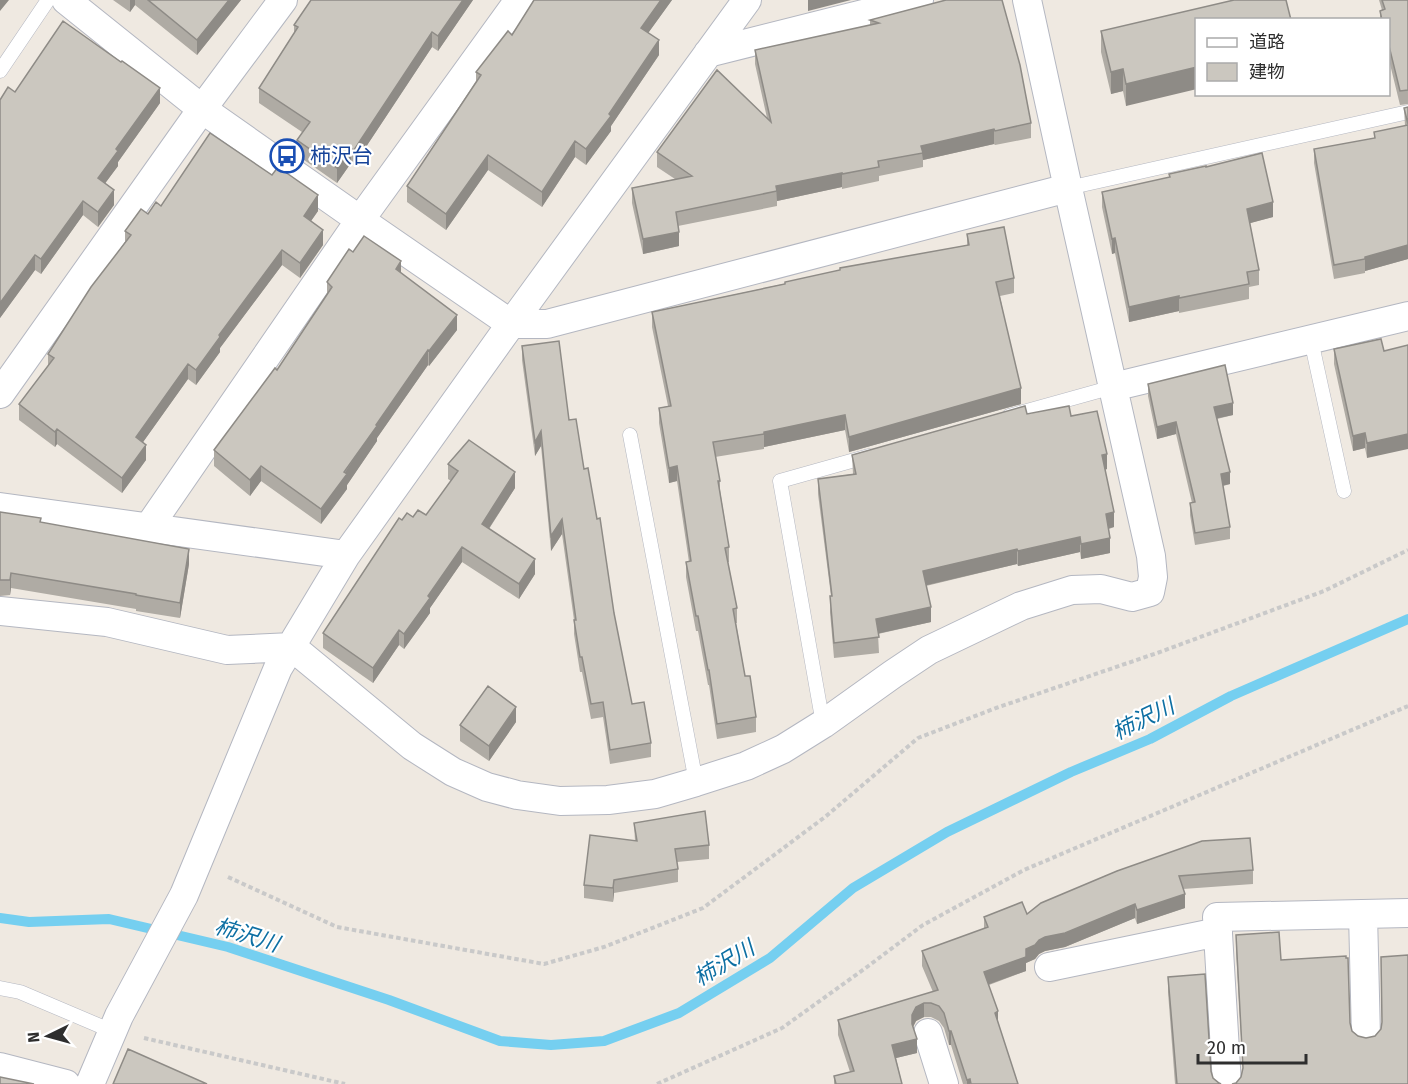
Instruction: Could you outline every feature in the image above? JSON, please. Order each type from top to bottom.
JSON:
[{"type":"street","points":[[66,0],[202,109],[511,324],[547,324],[1068,188]]},
{"type":"street","points":[[0,394],[202,109],[283,0]]},
{"type":"street","points":[[148,528],[360,220],[519,0]]},
{"type":"street","points":[[90,1084],[116,1023],[184,894],[278,668],[346,555],[747,0]]},
{"type":"street","points":[[708,53],[919,0]]},
{"type":"street","points":[[0,611],[107,622],[227,650],[292,647],[412,746],[453,772],[487,787],[517,795],[561,801],[608,800],[655,794],[746,766],[783,749],[823,724],[929,650],[1021,606],[1072,590],[1101,589],[1132,597],[1150,592],[1153,577],[1151,556],[1027,0]]},
{"type":"street","points":[[1113,387],[1408,316]]},
{"type":"street","points":[[0,507],[346,555]]},
{"type":"street","points":[[1227,1084],[1217,917],[1408,913]]},
{"type":"street","points":[[1363,914],[1366,1037]]},
{"type":"street","points":[[1049,967],[1218,932]]},
{"type":"street","points":[[928,1033],[944,1084]]},
{"type":"street","points":[[0,1067],[66,1084]]},
{"type":"lane","points":[[0,71],[48,0]]},
{"type":"lane","points":[[1068,188],[1408,112]]},
{"type":"lane","points":[[1311,340],[1344,490]]},
{"type":"lane","points":[[998,419],[1113,387]]},
{"type":"lane","points":[[630,435],[696,782]]},
{"type":"lane","points":[[823,724],[780,481],[883,452]]},
{"type":"lane","points":[[0,988],[20,992],[116,1023]]},
{"type":"path","points":[[197,863],[337,927],[544,964],[604,947],[702,908],[825,817],[918,738],[1324,591],[1408,550]]},
{"type":"path","points":[[657,1084],[782,1028],[923,925],[1024,870],[1408,706]]},
{"type":"path","points":[[116,1023],[345,1084]]},
{"type":"building","points":[[148,0],[229,0],[197,40]]},
{"type":"building","points":[[311,0],[463,0],[438,36],[432,32],[354,150],[351,148],[337,168],[297,140],[310,122],[259,88],[298,27],[294,25]]},
{"type":"building","points":[[534,0],[661,0],[641,28],[659,40],[609,114],[611,116],[586,149],[575,141],[542,192],[488,155],[446,214],[407,186],[481,75],[476,72],[508,31],[512,35]]},
{"type":"building","points":[[946,0],[1002,0],[1020,65],[1031,123],[921,146],[923,153],[878,161],[879,167],[776,186],[777,191],[676,212],[679,232],[643,239],[632,188],[692,176],[657,152],[717,70],[771,122],[755,50],[879,23],[870,20]]},
{"type":"building","points":[[1234,0],[1286,0],[1290,18],[1195,18],[1195,67],[1126,84],[1123,69],[1111,72],[1101,31]]},
{"type":"building","points":[[1382,0],[1408,0],[1408,90],[1400,91],[1390,50],[1390,18],[1382,18],[1380,11],[1385,9]]},
{"type":"building","points":[[63,21],[160,88],[98,178],[114,190],[98,212],[83,201],[41,259],[35,255],[0,303],[0,100],[8,87],[15,92]]},
{"type":"building","points":[[1408,107],[1408,124],[1404,108]]},
{"type":"building","points":[[1408,125],[1408,245],[1365,257],[1365,259],[1334,265],[1314,149],[1375,138],[1374,132]]},
{"type":"building","points":[[210,133],[272,175],[278,167],[318,195],[304,216],[323,230],[300,263],[282,250],[196,370],[188,364],[136,437],[146,445],[122,478],[57,429],[55,432],[19,404],[54,358],[48,354],[91,287],[131,235],[125,231],[141,209],[148,214],[156,202],[161,206]]},
{"type":"building","points":[[1262,153],[1273,202],[1247,209],[1259,270],[1247,272],[1249,284],[1129,307],[1115,238],[1112,239],[1102,192]]},
{"type":"building","points":[[1004,227],[1014,278],[996,282],[1021,388],[849,437],[845,415],[764,432],[764,434],[713,442],[729,547],[725,548],[737,608],[733,609],[745,676],[750,676],[756,717],[717,724],[709,670],[686,562],[691,561],[677,466],[669,468],[659,408],[671,406],[652,312],[785,284],[785,282],[840,270],[840,268],[969,245],[967,234]]},
{"type":"building","points":[[364,236],[401,261],[396,269],[457,315],[428,350],[344,472],[347,474],[321,509],[261,466],[250,480],[214,450],[275,368],[277,370],[332,287],[327,282],[349,249],[353,252]]},
{"type":"building","points":[[1381,339],[1384,351],[1408,345],[1408,434],[1367,443],[1365,433],[1353,436],[1334,349]]},
{"type":"building","points":[[559,341],[569,420],[576,419],[584,469],[588,468],[597,519],[600,518],[614,613],[632,704],[644,702],[651,743],[610,750],[603,702],[591,704],[582,657],[580,657],[562,519],[551,536],[541,431],[535,442],[522,346]]},
{"type":"building","points":[[1225,365],[1233,403],[1214,407],[1230,472],[1221,474],[1230,527],[1195,533],[1190,503],[1195,502],[1176,422],[1157,427],[1148,384]]},
{"type":"building","points":[[1025,406],[1027,414],[1069,406],[1071,416],[1097,411],[1107,454],[1102,455],[1114,512],[1106,514],[1110,538],[1081,544],[1080,537],[923,571],[931,607],[876,619],[879,637],[834,643],[830,596],[832,596],[818,479],[856,474],[852,455]]},
{"type":"building","points":[[469,440],[515,472],[482,524],[535,559],[519,584],[462,547],[404,634],[399,630],[373,668],[323,633],[399,518],[402,520],[407,513],[413,517],[418,510],[426,515],[458,471],[448,464]]},
{"type":"building","points":[[0,512],[41,518],[40,522],[189,549],[180,603],[11,573],[10,580],[0,580]]},
{"type":"building","points":[[488,686],[516,707],[489,746],[460,725]]},
{"type":"building","points":[[705,811],[709,845],[675,849],[678,869],[614,880],[613,888],[584,885],[590,835],[637,841],[634,823]]},
{"type":"building","points":[[1250,838],[1253,870],[1179,876],[1185,894],[1137,910],[1135,904],[1065,933],[1045,937],[1026,949],[1026,957],[984,972],[998,1011],[995,1013],[1018,1084],[971,1084],[970,1079],[967,1080],[944,1013],[939,1006],[924,1003],[916,1007],[912,1015],[912,1024],[917,1039],[892,1045],[902,1084],[836,1084],[834,1076],[854,1071],[838,1020],[938,990],[922,951],[988,927],[984,917],[1022,902],[1027,914],[1041,903],[1117,871],[1202,841]]},
{"type":"building","points":[[1279,932],[1281,960],[1346,956],[1348,958],[1350,1023],[1352,1031],[1366,1038],[1375,1036],[1381,1029],[1381,957],[1408,955],[1408,1084],[1232,1084],[1241,1077],[1243,1068],[1236,935]]},
{"type":"building","points":[[1205,974],[1211,1071],[1213,1078],[1221,1084],[1177,1084],[1168,977]]},
{"type":"building","points":[[128,1049],[207,1084],[113,1084]]},
{"type":"building","points":[[0,1077],[34,1084],[0,1084]]},
{"type":"waterway","name":"柿沢川","points":[[0,918],[29,922],[109,919],[228,947],[389,1000],[500,1041],[551,1045],[604,1041],[679,1013],[770,958],[853,888],[947,832],[1071,772],[1150,739],[1231,696],[1408,619]]},
{"type":"place","name":"柿沢台","points":[[287,156]]}]
